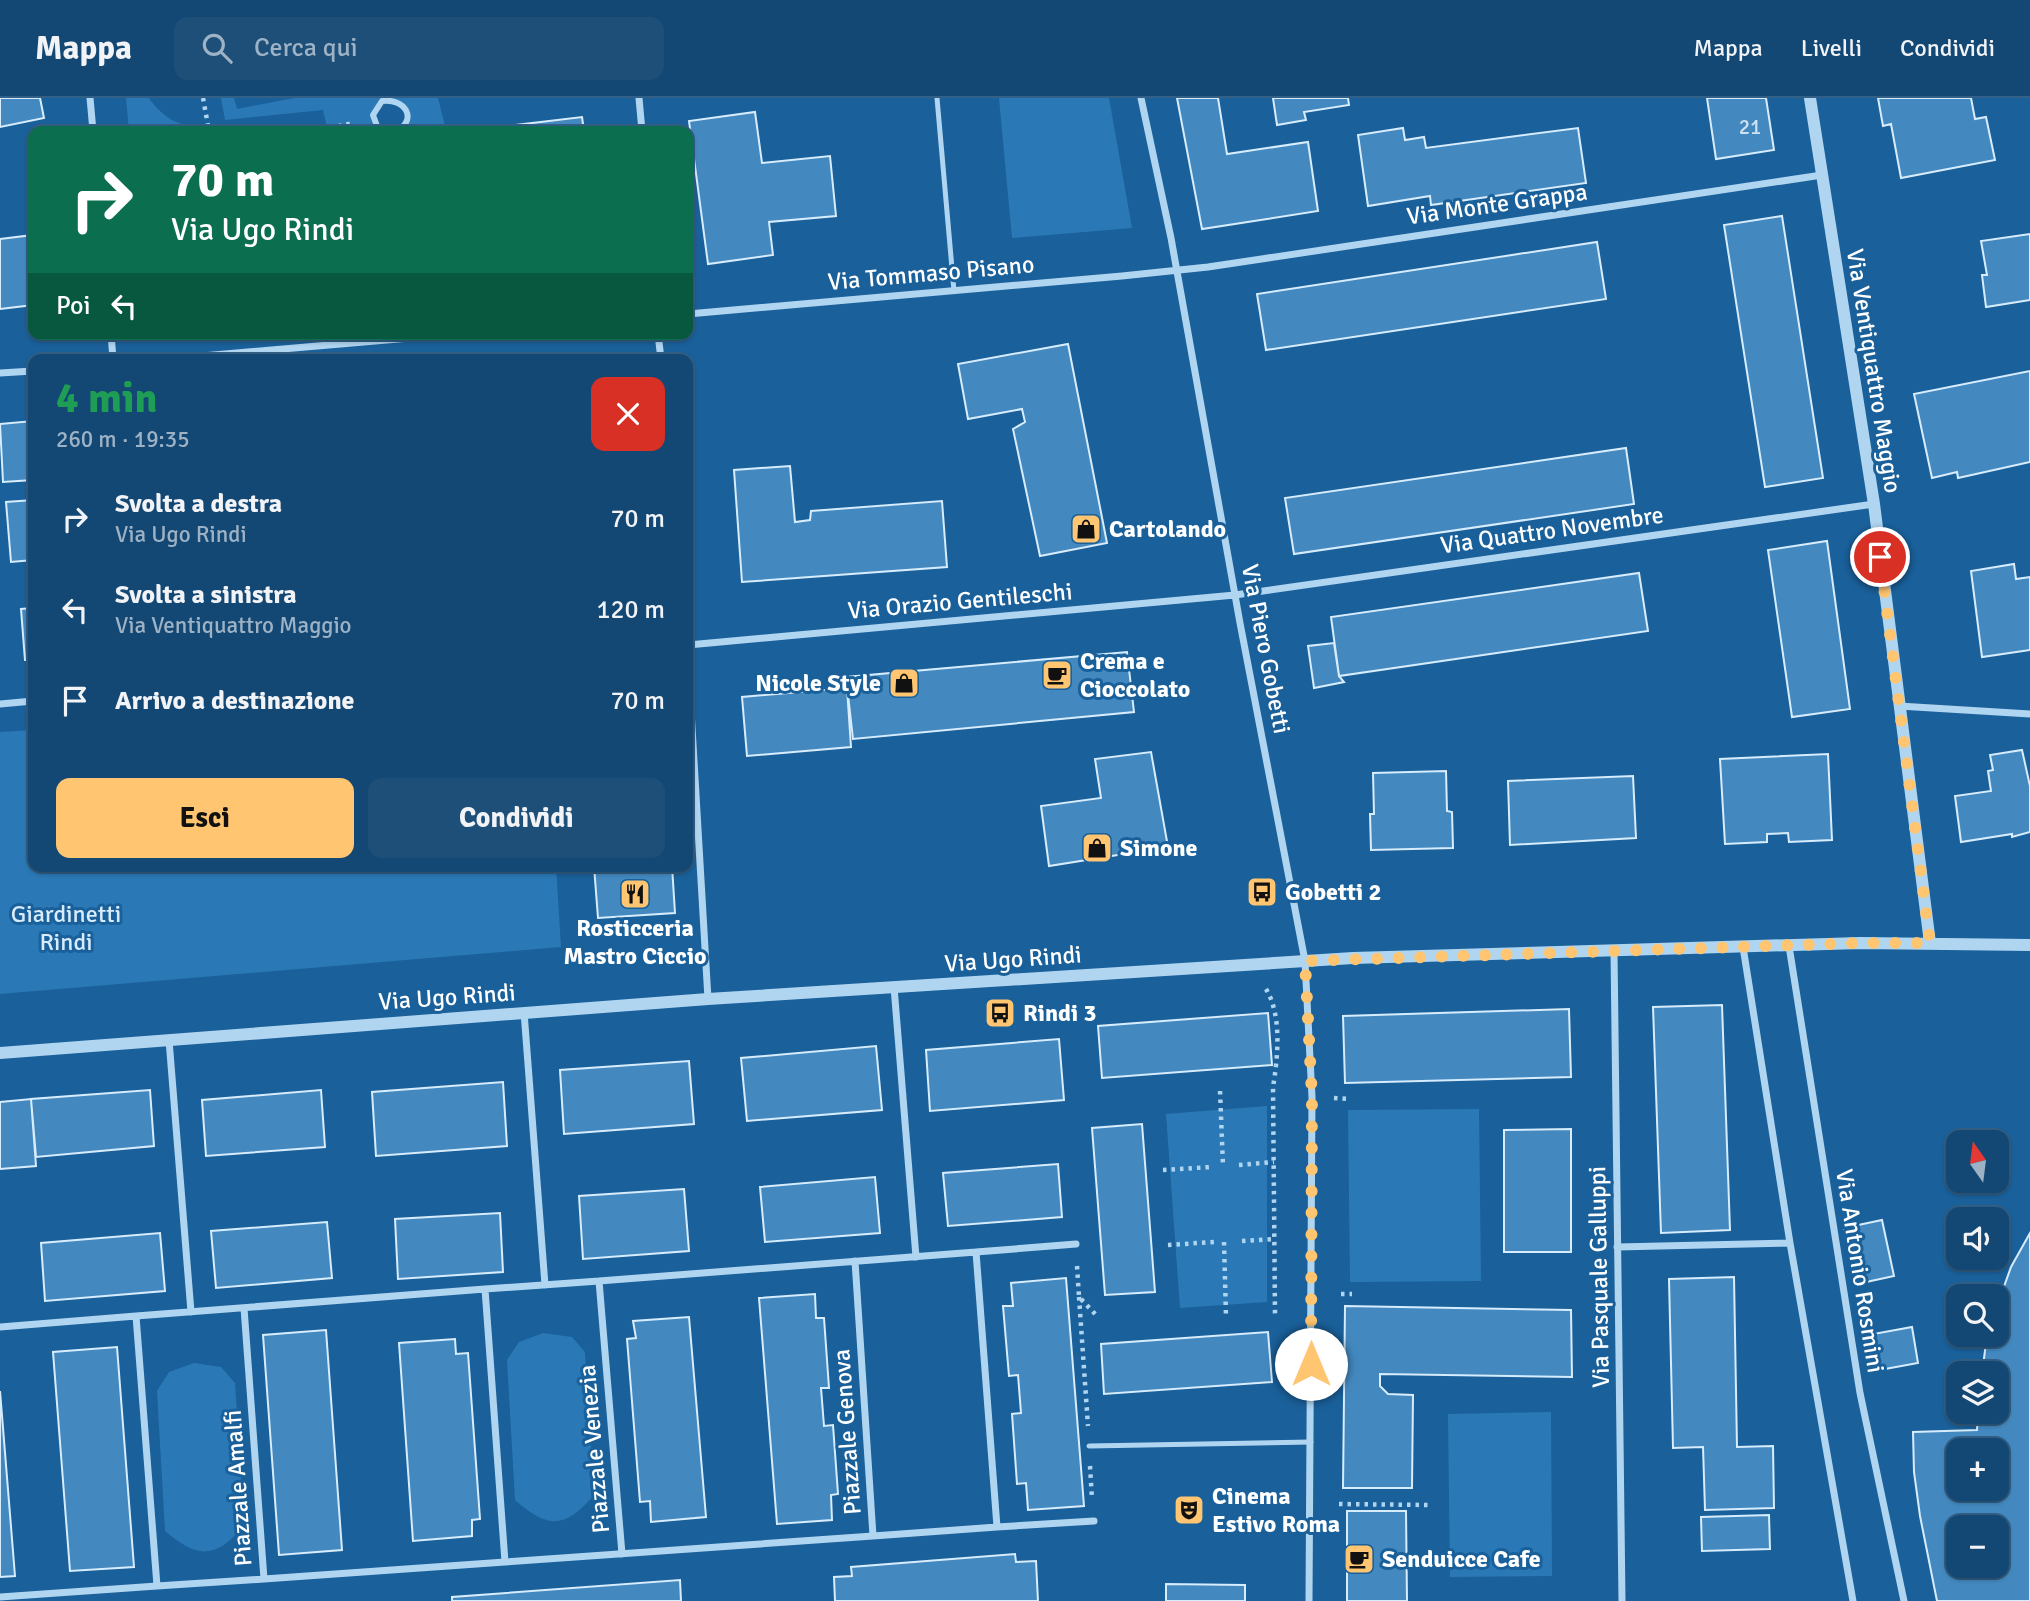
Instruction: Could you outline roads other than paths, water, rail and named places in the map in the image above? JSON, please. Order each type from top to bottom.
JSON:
[{"type":"street","points":[[90,98],[93,126]]},
{"type":"street","points":[[639,98],[642,126]]},
{"type":"street","name":"Via Piero Gobetti","points":[[1141,98],[1177,270],[1235,595],[1305,961],[1312,1097],[1309,1601]]},
{"type":"street","name":"Via Ventiquattro Maggio","points":[[1810,98],[1874,504],[1930,943]]},
{"type":"street","points":[[377,126],[373,115],[382,101],[392,99],[402,103],[407,112],[406,123],[403,126]]},
{"type":"street","name":"Via Monte Grappa","points":[[1177,270],[1822,175]]},
{"type":"street","name":"Via Tommaso Pisano","points":[[693,314],[1177,270]]},
{"type":"street","points":[[226,354],[387,340]]},
{"type":"street","points":[[0,373],[28,370]]},
{"type":"street","name":"Via Quattro Novembre","points":[[1235,595],[1874,504]]},
{"type":"street","name":"Via Orazio Gentileschi","points":[[693,645],[1235,595]]},
{"type":"street","points":[[0,704],[28,701]]},
{"type":"street","points":[[1899,706],[2030,715]]},
{"type":"street","points":[[693,744],[708,999]]},
{"type":"street","name":"Via Ugo Rindi","points":[[0,1053],[708,999],[1305,961],[1743,947],[1930,943],[2030,945]]},
{"type":"street","name":"Via Antonio Rosmini","points":[[1789,946],[1860,1393],[1904,1601]]},
{"type":"street","points":[[1743,947],[1790,1242],[1853,1601]]},
{"type":"street","name":"Via Pasquale Galluppi","points":[[1614,951],[1622,1601]]},
{"type":"street","points":[[894,987],[915,1257]]},
{"type":"street","points":[[524,1012],[545,1285]]},
{"type":"street","points":[[169,1040],[191,1312]]},
{"type":"street","points":[[1617,1247],[1790,1242]]},
{"type":"street","points":[[0,1327],[1076,1244]]},
{"type":"street","points":[[976,1252],[997,1527]]},
{"type":"street","name":"Piazzale Genova","points":[[855,1261],[873,1536],[1094,1521]]},
{"type":"street","name":"Piazzale Venezia","points":[[264,1579],[622,1554],[599,1281]]},
{"type":"street","points":[[485,1289],[505,1562]]},
{"type":"street","name":"Piazzale Amalfi","points":[[0,1597],[264,1579],[244,1308]]},
{"type":"street","points":[[136,1316],[157,1586]]},
{"type":"street","points":[[622,1554],[873,1536]]},
{"type":"lane","points":[[937,98],[954,291]]},
{"type":"lane","points":[[1089,1446],[1311,1442]]},
{"type":"place","name":"Cartolando","points":[[1086,529]]},
{"type":"place","name":"Crema e Cioccolato","points":[[1057,675]]},
{"type":"place","name":"Nicole Style","points":[[904,683]]},
{"type":"place","name":"Simone","points":[[1097,848]]},
{"type":"place","name":"Gobetti 2","points":[[1262,892]]},
{"type":"place","name":"Rosticceria Mastro Ciccio","points":[[635,894]]},
{"type":"place","name":"Rindi 3","points":[[1000,1013]]},
{"type":"place","name":"Cinema Estivo Roma","points":[[1189,1510]]},
{"type":"place","name":"Senduicce Cafe","points":[[1359,1559]]},
{"type":"park label","name":"Giardinetti Rindi","points":[[66,928]]}]
